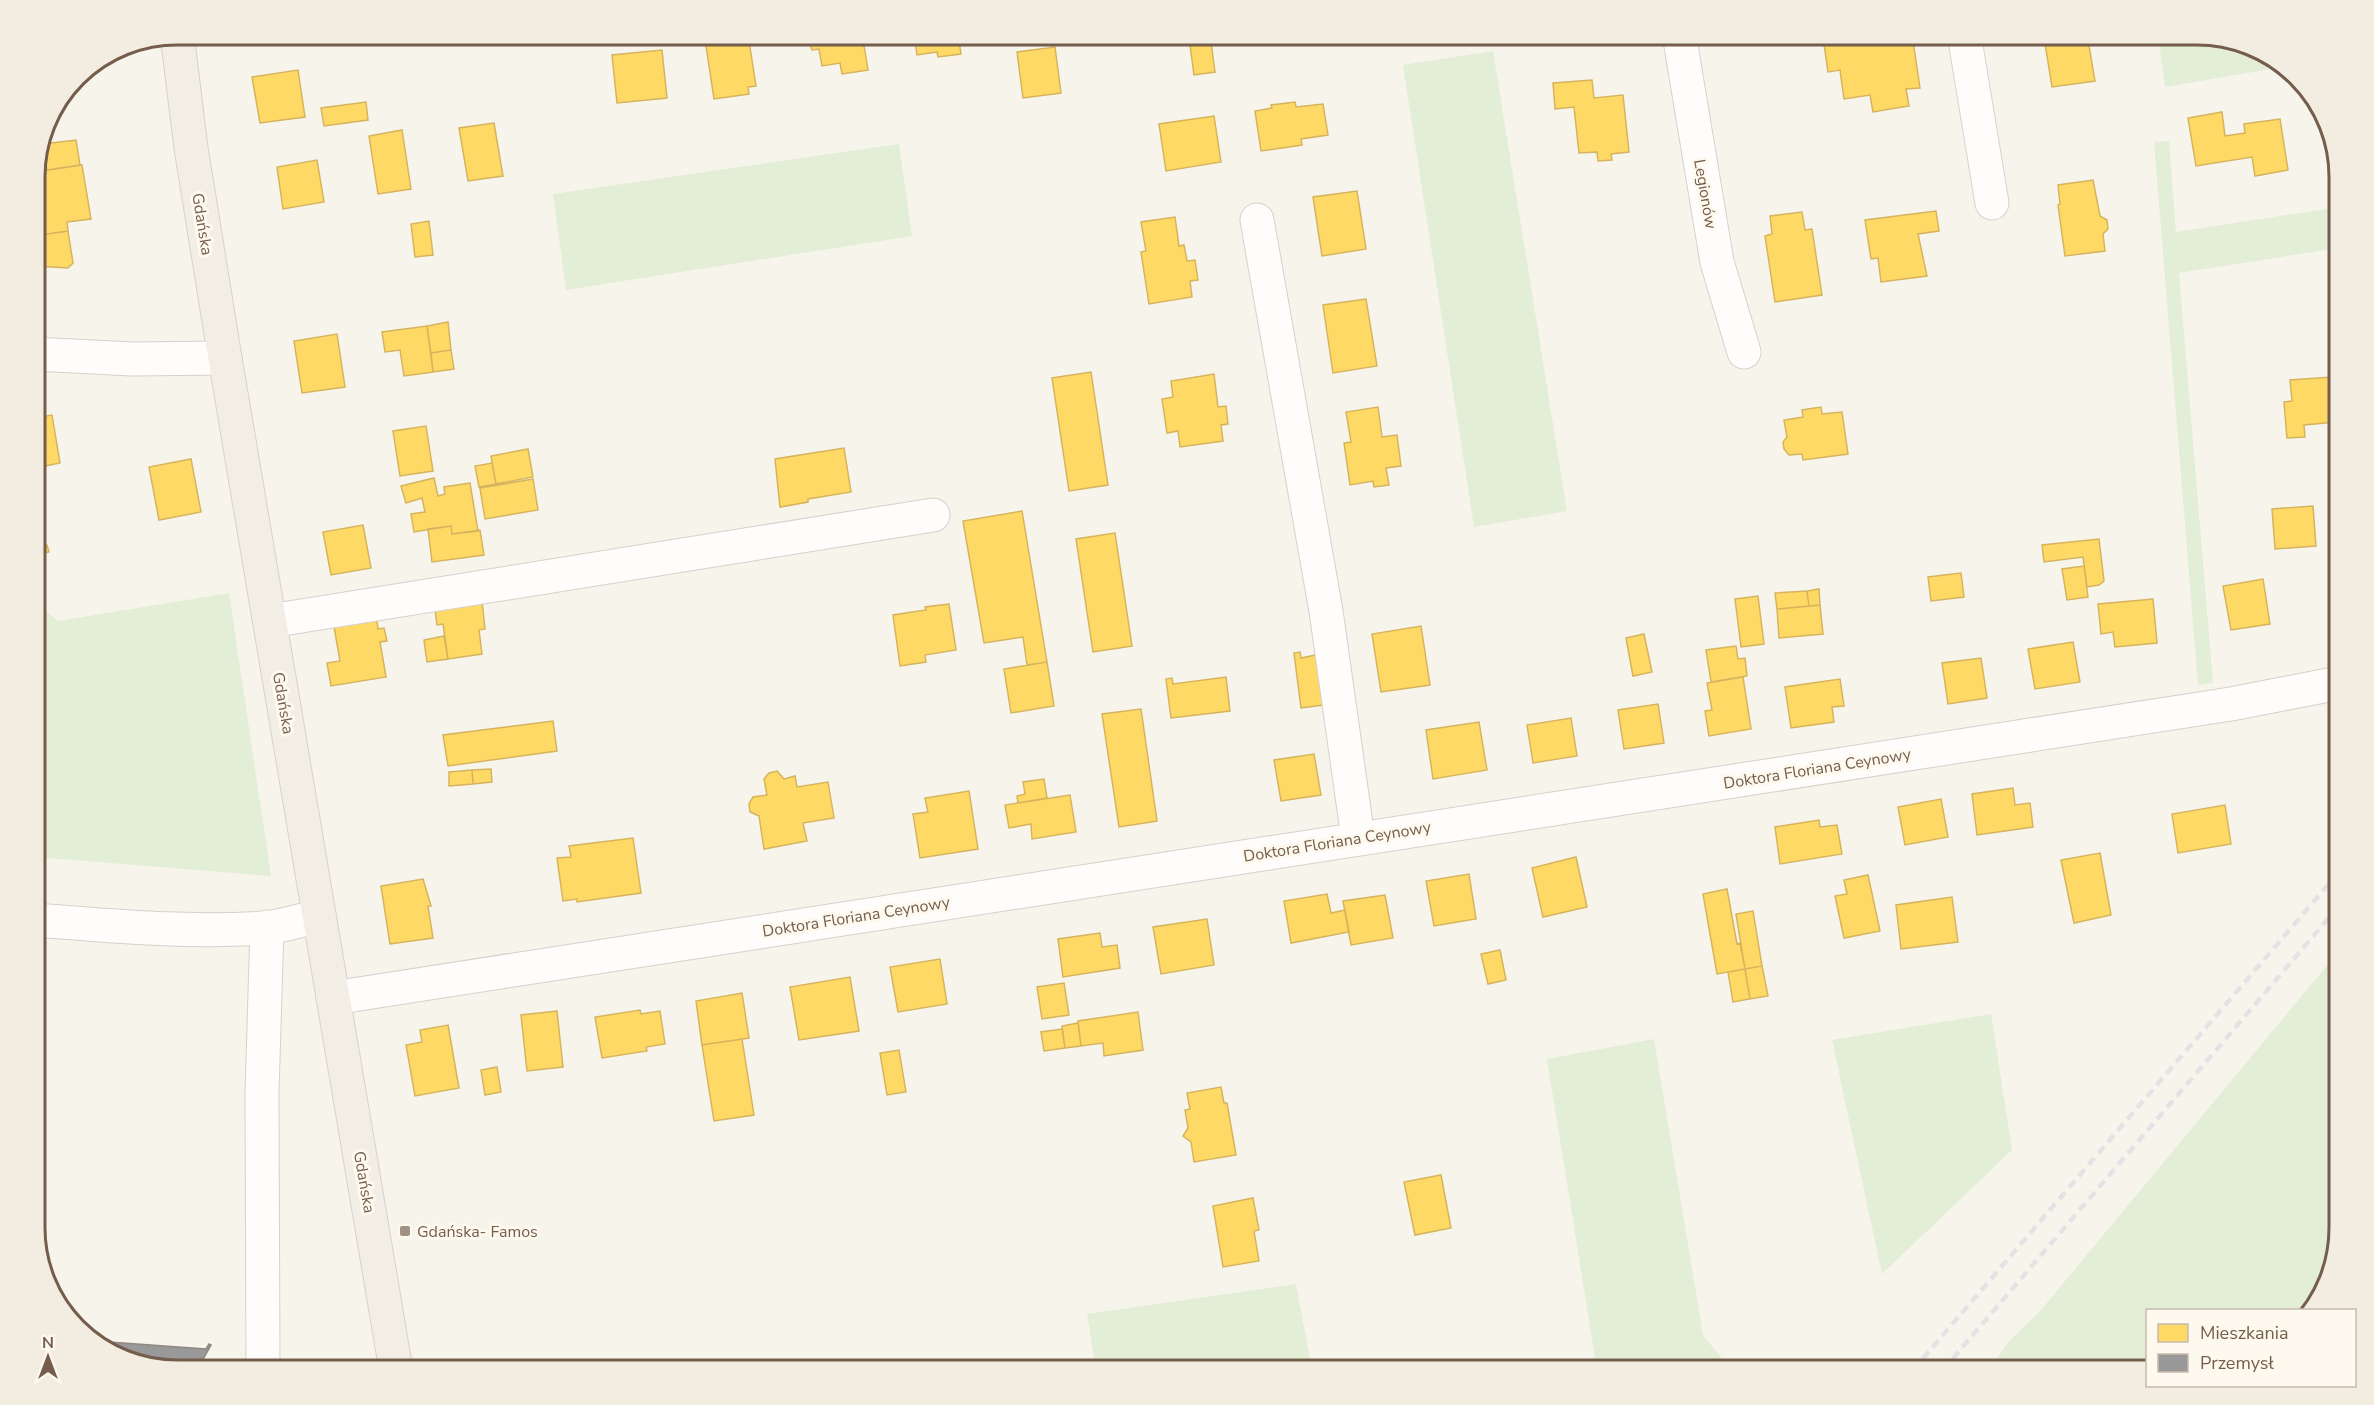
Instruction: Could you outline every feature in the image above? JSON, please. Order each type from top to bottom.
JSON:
[{"type":"main road","name":"Gdańska","points":[[178,45],[191,148],[225,358],[394,1360]]},
{"type":"street","name":"Legionów","points":[[1681,45],[1717,262],[1744,352]]},
{"type":"street","points":[[1966,45],[1992,203]]},
{"type":"street","points":[[1257,220],[1326,611],[1358,838]]},
{"type":"street","points":[[45,355],[132,359],[225,358]]},
{"type":"street","points":[[270,621],[933,515]]},
{"type":"street","name":"Doktora Floriana Ceynowy","points":[[333,998],[2231,704],[2329,685]]},
{"type":"street","points":[[45,921],[145,929],[267,927],[319,916]]},
{"type":"street","points":[[263,1360],[262,1093],[267,927]]},
{"type":"green space","points":[[2159,45],[2198,45],[2232,49],[2271,68],[2271,69],[2165,87]]},
{"type":"green space","points":[[1493,51],[1567,511],[1474,527],[1403,65]]},
{"type":"green space","points":[[2169,141],[2176,232],[2329,209],[2329,250],[2179,273],[2213,683],[2198,685],[2154,142]]},
{"type":"green space","points":[[899,144],[912,236],[566,290],[553,194]]},
{"type":"green space","points":[[229,593],[271,876],[45,858],[45,610],[58,621]]},
{"type":"green space","points":[[2329,963],[2328,1246],[2319,1279],[2302,1309],[2146,1309],[2146,1360],[1996,1360],[2009,1341],[2041,1310]]},
{"type":"green space","points":[[1991,1014],[2012,1150],[1882,1274],[1832,1040]]},
{"type":"green space","points":[[1654,1039],[1703,1335],[1723,1360],[1595,1360],[1547,1059]]},
{"type":"green space","points":[[1296,1284],[1310,1360],[1094,1360],[1087,1314]]},
{"type":"building: Mieszkania","points":[[706,45],[750,45],[756,86],[748,87],[749,94],[714,99]]},
{"type":"building: Mieszkania","points":[[810,45],[864,45],[868,70],[842,74],[840,63],[822,66],[819,49],[812,50]]},
{"type":"building: Mieszkania","points":[[916,45],[960,45],[961,54],[938,57],[937,52],[917,55]]},
{"type":"building: Mieszkania","points":[[1190,45],[1211,45],[1215,72],[1194,75]]},
{"type":"building: Mieszkania","points":[[1824,45],[1914,45],[1920,88],[1906,89],[1909,106],[1873,112],[1870,95],[1844,99],[1840,70],[1828,72]]},
{"type":"building: Mieszkania","points":[[2045,45],[2089,45],[2095,81],[2052,87]]},
{"type":"building: Mieszkania","points":[[1055,47],[1061,93],[1023,98],[1017,52]]},
{"type":"building: Mieszkania","points":[[662,50],[667,98],[617,103],[612,55]]},
{"type":"building: Mieszkania","points":[[298,70],[305,117],[260,123],[252,77]]},
{"type":"building: Mieszkania","points":[[1592,80],[1594,98],[1623,95],[1629,152],[1611,154],[1612,160],[1598,161],[1597,152],[1579,153],[1574,107],[1555,109],[1553,83]]},
{"type":"building: Mieszkania","points":[[366,102],[368,120],[324,126],[321,108]]},
{"type":"building: Mieszkania","points":[[1295,102],[1296,107],[1323,104],[1328,135],[1301,139],[1302,145],[1261,151],[1255,111],[1272,108],[1271,105]]},
{"type":"building: Mieszkania","points":[[2222,112],[2225,136],[2245,133],[2244,124],[2280,119],[2288,170],[2255,176],[2252,157],[2196,166],[2188,118]]},
{"type":"building: Mieszkania","points":[[1214,116],[1221,162],[1166,171],[1159,124]]},
{"type":"building: Mieszkania","points":[[494,123],[503,176],[468,181],[459,128]]},
{"type":"building: Mieszkania","points":[[402,130],[411,189],[378,194],[369,136]]},
{"type":"building: Mieszkania","points":[[76,140],[80,165],[47,170],[46,162],[49,143]]},
{"type":"building: Mieszkania","points":[[317,160],[324,202],[283,209],[277,167]]},
{"type":"building: Mieszkania","points":[[82,165],[91,219],[67,222],[68,231],[45,234],[45,171]]},
{"type":"building: Mieszkania","points":[[2093,180],[2100,216],[2107,220],[2108,229],[2103,234],[2105,251],[2065,256],[2058,205],[2060,204],[2058,185]]},
{"type":"building: Mieszkania","points":[[1357,191],[1366,249],[1322,256],[1313,197]]},
{"type":"building: Mieszkania","points":[[1936,211],[1939,231],[1918,234],[1927,276],[1881,282],[1878,258],[1871,259],[1865,220]]},
{"type":"building: Mieszkania","points":[[1802,212],[1805,230],[1812,229],[1822,295],[1775,302],[1765,236],[1772,234],[1770,216]]},
{"type":"building: Mieszkania","points":[[1175,217],[1179,246],[1184,245],[1187,261],[1195,260],[1198,280],[1190,281],[1192,297],[1149,304],[1141,252],[1146,251],[1141,222]]},
{"type":"building: Mieszkania","points":[[429,221],[433,255],[415,257],[411,224]]},
{"type":"building: Mieszkania","points":[[68,231],[73,263],[68,268],[45,267],[45,234]]},
{"type":"building: Mieszkania","points":[[1366,299],[1377,366],[1333,373],[1323,305]]},
{"type":"building: Mieszkania","points":[[448,322],[451,350],[431,353],[427,326]]},
{"type":"building: Mieszkania","points":[[427,326],[433,372],[404,376],[400,350],[385,352],[382,332]]},
{"type":"building: Mieszkania","points":[[337,334],[345,387],[302,393],[294,341]]},
{"type":"building: Mieszkania","points":[[451,350],[454,369],[433,372],[431,353]]},
{"type":"building: Mieszkania","points":[[1091,372],[1108,485],[1069,491],[1052,378]]},
{"type":"building: Mieszkania","points":[[1214,374],[1218,407],[1226,406],[1228,424],[1221,425],[1223,441],[1180,447],[1178,431],[1167,433],[1162,399],[1173,397],[1171,381]]},
{"type":"building: Mieszkania","points":[[2329,377],[2329,423],[2304,425],[2305,437],[2287,438],[2284,402],[2292,401],[2290,380]]},
{"type":"building: Mieszkania","points":[[1378,407],[1382,437],[1397,435],[1401,466],[1386,468],[1389,485],[1374,487],[1373,481],[1350,485],[1344,443],[1351,442],[1346,412]]},
{"type":"building: Mieszkania","points":[[1821,407],[1822,414],[1842,412],[1848,454],[1803,460],[1802,454],[1789,455],[1784,449],[1783,442],[1787,437],[1784,420],[1803,417],[1802,410]]},
{"type":"building: Mieszkania","points":[[52,415],[60,463],[45,466],[45,416]]},
{"type":"building: Mieszkania","points":[[426,426],[433,471],[400,476],[393,431]]},
{"type":"building: Mieszkania","points":[[844,448],[851,492],[808,499],[808,502],[780,507],[775,459]]},
{"type":"building: Mieszkania","points":[[528,449],[533,477],[496,484],[491,456]]},
{"type":"building: Mieszkania","points":[[191,459],[201,512],[159,520],[149,467]]},
{"type":"building: Mieszkania","points":[[492,463],[496,484],[479,487],[475,466]]},
{"type":"building: Mieszkania","points":[[434,478],[438,496],[445,494],[444,487],[470,483],[478,531],[452,534],[451,526],[414,532],[411,514],[425,512],[422,498],[406,503],[401,486]]},
{"type":"building: Mieszkania","points":[[533,479],[538,510],[485,519],[480,488]]},
{"type":"building: Mieszkania","points":[[2313,506],[2316,546],[2275,549],[2272,509]]},
{"type":"building: Mieszkania","points":[[1022,511],[1047,662],[1027,665],[1023,637],[984,643],[963,521]]},
{"type":"building: Mieszkania","points":[[363,525],[371,568],[331,575],[323,532]]},
{"type":"building: Mieszkania","points":[[451,526],[452,534],[480,530],[484,555],[432,562],[428,529]]},
{"type":"building: Mieszkania","points":[[1115,533],[1132,646],[1093,652],[1076,539]]},
{"type":"building: Mieszkania","points":[[2099,539],[2104,581],[2099,585],[2087,587],[2083,557],[2044,562],[2042,545]]},
{"type":"building: Mieszkania","points":[[2084,566],[2088,597],[2067,600],[2062,569]]},
{"type":"building: Mieszkania","points":[[1961,573],[1964,597],[1931,601],[1928,577]]},
{"type":"building: Mieszkania","points":[[2263,579],[2270,624],[2231,630],[2223,586]]},
{"type":"building: Mieszkania","points":[[1819,589],[1820,605],[1809,606],[1807,591]]},
{"type":"building: Mieszkania","points":[[1807,591],[1809,606],[1777,609],[1775,593]]},
{"type":"building: Mieszkania","points":[[1758,596],[1764,644],[1741,647],[1735,599]]},
{"type":"building: Mieszkania","points":[[2153,599],[2157,643],[2115,647],[2113,632],[2101,634],[2098,604]]},
{"type":"building: Mieszkania","points":[[482,601],[485,629],[479,630],[482,654],[448,659],[443,624],[437,625],[435,609]]},
{"type":"building: Mieszkania","points":[[949,604],[956,650],[925,655],[926,662],[900,666],[893,615]]},
{"type":"building: Mieszkania","points":[[1820,605],[1823,634],[1779,638],[1777,609]]},
{"type":"building: Mieszkania","points":[[376,613],[378,629],[384,628],[387,641],[380,642],[386,677],[331,686],[327,663],[340,661],[333,621]]},
{"type":"building: Mieszkania","points":[[1421,626],[1430,685],[1381,692],[1372,634]]},
{"type":"building: Mieszkania","points":[[1644,634],[1652,672],[1633,676],[1626,638]]},
{"type":"building: Mieszkania","points":[[444,636],[448,659],[427,662],[424,640]]},
{"type":"building: Mieszkania","points":[[2073,642],[2080,682],[2035,689],[2028,649]]},
{"type":"building: Mieszkania","points":[[1736,646],[1738,659],[1745,658],[1747,676],[1711,682],[1706,650]]},
{"type":"building: Mieszkania","points":[[1300,652],[1301,658],[1316,655],[1323,705],[1301,708],[1294,653]]},
{"type":"building: Mieszkania","points":[[1981,658],[1987,698],[1948,704],[1942,663]]},
{"type":"building: Mieszkania","points":[[1047,662],[1054,706],[1011,713],[1004,669]]},
{"type":"building: Mieszkania","points":[[1226,677],[1230,711],[1171,718],[1166,679],[1172,678],[1173,684]]},
{"type":"building: Mieszkania","points":[[1743,677],[1751,729],[1709,736],[1705,711],[1712,710],[1707,683]]},
{"type":"building: Mieszkania","points":[[1840,679],[1844,706],[1832,707],[1834,722],[1791,728],[1785,687]]},
{"type":"building: Mieszkania","points":[[1658,704],[1664,743],[1624,749],[1618,710]]},
{"type":"building: Mieszkania","points":[[1141,709],[1157,821],[1119,827],[1102,714]]},
{"type":"building: Mieszkania","points":[[1571,718],[1577,756],[1533,763],[1527,725]]},
{"type":"building: Mieszkania","points":[[553,721],[557,751],[448,766],[443,735]]},
{"type":"building: Mieszkania","points":[[1479,722],[1487,770],[1433,779],[1426,730]]},
{"type":"building: Mieszkania","points":[[1314,754],[1321,795],[1281,801],[1274,760]]},
{"type":"building: Mieszkania","points":[[491,769],[492,782],[473,784],[472,770]]},
{"type":"building: Mieszkania","points":[[472,770],[473,784],[449,786],[449,772]]},
{"type":"building: Mieszkania","points":[[777,771],[784,779],[795,776],[797,787],[828,782],[834,818],[803,823],[807,841],[764,849],[759,816],[750,812],[749,804],[753,797],[767,795],[764,779],[769,773]]},
{"type":"building: Mieszkania","points":[[1044,779],[1047,798],[1018,803],[1017,796],[1025,794],[1023,782]]},
{"type":"building: Mieszkania","points":[[2013,788],[2015,805],[2030,803],[2033,827],[1977,835],[1972,794]]},
{"type":"building: Mieszkania","points":[[969,791],[978,849],[920,858],[913,814],[928,812],[925,798]]},
{"type":"building: Mieszkania","points":[[1070,795],[1076,832],[1032,839],[1031,824],[1009,828],[1005,805]]},
{"type":"building: Mieszkania","points":[[1941,799],[1948,837],[1905,845],[1898,807]]},
{"type":"building: Mieszkania","points":[[2225,805],[2231,844],[2178,853],[2172,814]]},
{"type":"building: Mieszkania","points":[[1819,820],[1820,827],[1837,825],[1842,854],[1780,864],[1775,827]]},
{"type":"building: Mieszkania","points":[[633,838],[641,893],[577,902],[577,899],[563,901],[557,858],[571,857],[569,846]]},
{"type":"building: Mieszkania","points":[[2100,853],[2111,915],[2074,923],[2061,860]]},
{"type":"building: Mieszkania","points":[[1576,857],[1587,907],[1543,917],[1532,868]]},
{"type":"building: Mieszkania","points":[[1469,874],[1476,919],[1434,926],[1426,881]]},
{"type":"building: Mieszkania","points":[[1868,875],[1880,931],[1844,938],[1835,896],[1847,894],[1844,880]]},
{"type":"building: Mieszkania","points":[[423,879],[431,906],[428,906],[433,938],[390,944],[381,886]]},
{"type":"building: Mieszkania","points":[[1727,889],[1737,944],[1740,943],[1745,969],[1717,974],[1703,894]]},
{"type":"building: Mieszkania","points":[[1327,894],[1331,913],[1345,910],[1349,932],[1291,943],[1284,901]]},
{"type":"building: Mieszkania","points":[[1385,895],[1393,938],[1351,945],[1343,901]]},
{"type":"building: Mieszkania","points":[[1952,897],[1958,942],[1901,949],[1896,905]]},
{"type":"building: Mieszkania","points":[[1753,911],[1762,966],[1745,969],[1736,914]]},
{"type":"building: Mieszkania","points":[[1207,919],[1214,965],[1161,974],[1153,927]]},
{"type":"building: Mieszkania","points":[[1100,933],[1102,947],[1117,945],[1120,968],[1063,977],[1058,939]]},
{"type":"building: Mieszkania","points":[[1500,950],[1506,980],[1488,984],[1481,954]]},
{"type":"building: Mieszkania","points":[[940,959],[947,1004],[898,1012],[890,967]]},
{"type":"building: Mieszkania","points":[[1762,966],[1768,996],[1750,999],[1745,969]]},
{"type":"building: Mieszkania","points":[[1745,969],[1750,999],[1733,1002],[1728,972]]},
{"type":"building: Mieszkania","points":[[850,977],[859,1031],[799,1040],[790,987]]},
{"type":"building: Mieszkania","points":[[1064,983],[1069,1015],[1042,1019],[1037,987]]},
{"type":"building: Mieszkania","points":[[742,993],[749,1038],[702,1045],[696,1001]]},
{"type":"building: Mieszkania","points":[[640,1010],[641,1014],[660,1011],[665,1044],[646,1047],[647,1051],[602,1058],[595,1017]]},
{"type":"building: Mieszkania","points":[[557,1011],[563,1067],[527,1071],[521,1015]]},
{"type":"building: Mieszkania","points":[[1138,1012],[1143,1050],[1104,1056],[1103,1043],[1081,1046],[1078,1021]]},
{"type":"building: Mieszkania","points":[[1078,1023],[1081,1046],[1065,1048],[1062,1026]]},
{"type":"building: Mieszkania","points":[[448,1025],[459,1088],[415,1096],[406,1045],[422,1042],[420,1030]]},
{"type":"building: Mieszkania","points":[[1062,1029],[1065,1048],[1044,1051],[1041,1032]]},
{"type":"building: Mieszkania","points":[[742,1039],[754,1115],[714,1121],[702,1045]]},
{"type":"building: Mieszkania","points":[[899,1050],[906,1092],[887,1095],[880,1053]]},
{"type":"building: Mieszkania","points":[[497,1067],[501,1092],[485,1095],[481,1070]]},
{"type":"building: Mieszkania","points":[[1221,1087],[1224,1103],[1227,1103],[1236,1155],[1194,1162],[1191,1142],[1183,1136],[1188,1128],[1185,1110],[1190,1109],[1187,1093]]},
{"type":"building: Mieszkania","points":[[1441,1175],[1451,1228],[1415,1235],[1404,1182]]},
{"type":"building: Mieszkania","points":[[1253,1198],[1259,1230],[1254,1231],[1259,1261],[1223,1267],[1213,1206]]},
{"type":"building: Przemysł","points":[[111,1342],[206,1349],[209,1344],[211,1345],[203,1360],[176,1360],[142,1356]]},
{"type":"railway","points":[[1922,1360],[2329,884]]},
{"type":"railway","points":[[1952,1360],[2329,918]]},
{"type":"place","name":"Gdańska- Famos","points":[[405,1231]]}]
